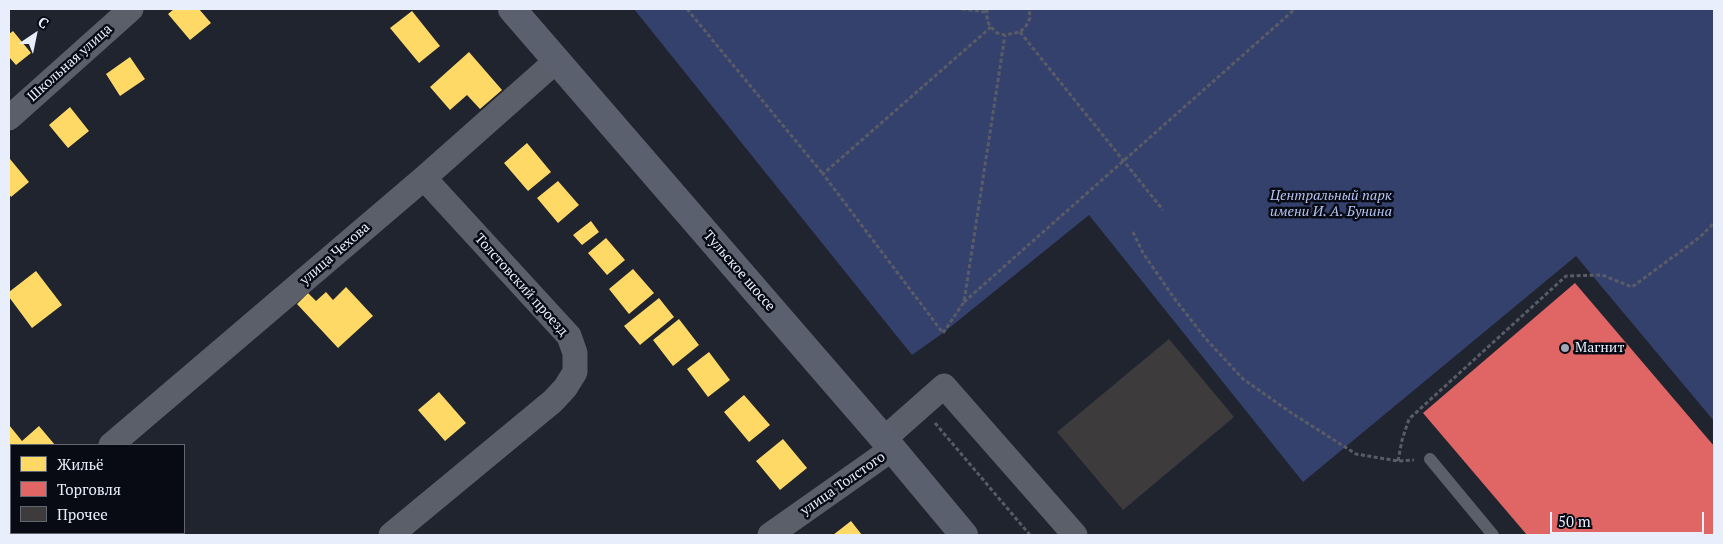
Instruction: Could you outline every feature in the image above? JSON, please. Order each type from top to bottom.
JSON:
[{"type":"main road","name":"Тульское шоссе","points":[[512,9],[888,444],[964,535]]},
{"type":"street","name":"Школьная улица","points":[[9,118],[131,9]]},
{"type":"street","name":"улица Чехова","points":[[112,444],[424,178],[556,61]]},
{"type":"street","name":"Толстовский проезд","points":[[391,535],[554,402],[575,372],[575,354],[568,336],[424,178]]},
{"type":"street","name":"улица Толстого","points":[[770,535],[888,444],[922,406],[944,386],[1075,535]]},
{"type":"lane","points":[[1430,460],[1493,535]]},
{"type":"path","points":[[687,9],[823,174],[944,333],[964,302],[1295,9]]},
{"type":"path","points":[[962,9],[986,11],[987,20],[991,27],[997,33],[1005,35],[1020,32],[1026,26],[1030,18],[1029,9]]},
{"type":"path","points":[[823,174],[991,27]]},
{"type":"path","points":[[1020,32],[1163,210]]},
{"type":"path","points":[[964,302],[1005,35]]},
{"type":"path","points":[[1398,462],[1409,418],[1566,276],[1602,275],[1632,287],[1700,237],[1714,223]]},
{"type":"path","points":[[1133,232],[1143,253],[1174,298],[1205,338],[1244,379],[1290,412],[1356,454],[1398,462],[1430,460]]},
{"type":"path","points":[[922,406],[1030,535]]},
{"type":"green space","name":"Центральный парк имени И. А. Бунина","points":[[634,9],[1714,9],[1714,421],[1576,256],[1303,482],[1089,215],[943,333],[912,355]]},
{"type":"building: Жильё","points":[[174,9],[199,9],[211,23],[190,40],[168,14]]},
{"type":"building: Жильё","points":[[412,11],[440,46],[419,63],[390,28]]},
{"type":"building: Жильё","points":[[13,31],[31,53],[16,65],[9,57],[9,34]]},
{"type":"building: Жильё","points":[[469,52],[502,90],[480,109],[467,95],[450,110],[430,87]]},
{"type":"building: Жильё","points":[[130,57],[145,79],[120,96],[106,74]]},
{"type":"building: Жильё","points":[[70,107],[89,131],[68,148],[49,125]]},
{"type":"building: Жильё","points":[[527,143],[551,172],[528,191],[504,163]]},
{"type":"building: Жильё","points":[[10,159],[29,182],[11,197],[9,194]]},
{"type":"building: Жильё","points":[[558,181],[579,205],[558,223],[537,198]]},
{"type":"building: Жильё","points":[[591,221],[599,232],[582,245],[573,235]]},
{"type":"building: Жильё","points":[[606,238],[625,260],[607,275],[588,253]]},
{"type":"building: Жильё","points":[[633,269],[654,293],[629,314],[609,289]]},
{"type":"building: Жильё","points":[[36,271],[62,305],[32,328],[9,297],[9,292]]},
{"type":"building: Жильё","points":[[346,287],[373,316],[338,348],[297,304],[308,293],[316,301],[326,292],[333,300]]},
{"type":"building: Жильё","points":[[659,298],[674,317],[640,345],[624,326]]},
{"type":"building: Жильё","points":[[679,319],[699,345],[673,366],[653,340]]},
{"type":"building: Жильё","points":[[709,352],[730,380],[708,397],[687,369]]},
{"type":"building: Жильё","points":[[439,392],[466,423],[445,441],[418,410]]},
{"type":"building: Жильё","points":[[744,395],[770,425],[749,442],[724,412]]},
{"type":"building: Жильё","points":[[9,425],[22,441],[39,426],[54,444],[10,444],[10,480]]},
{"type":"building: Жильё","points":[[783,439],[807,468],[780,490],[756,461]]},
{"type":"building: Жильё","points":[[851,521],[862,535],[833,535]]},
{"type":"building: Торговля","name":"Магнит","points":[[1575,283],[1714,446],[1714,535],[1527,535],[1423,413]]},
{"type":"building: Прочее","points":[[1169,339],[1234,417],[1123,510],[1057,432]]},
{"type":"place","name":"Магнит","points":[[1565,348]]}]
